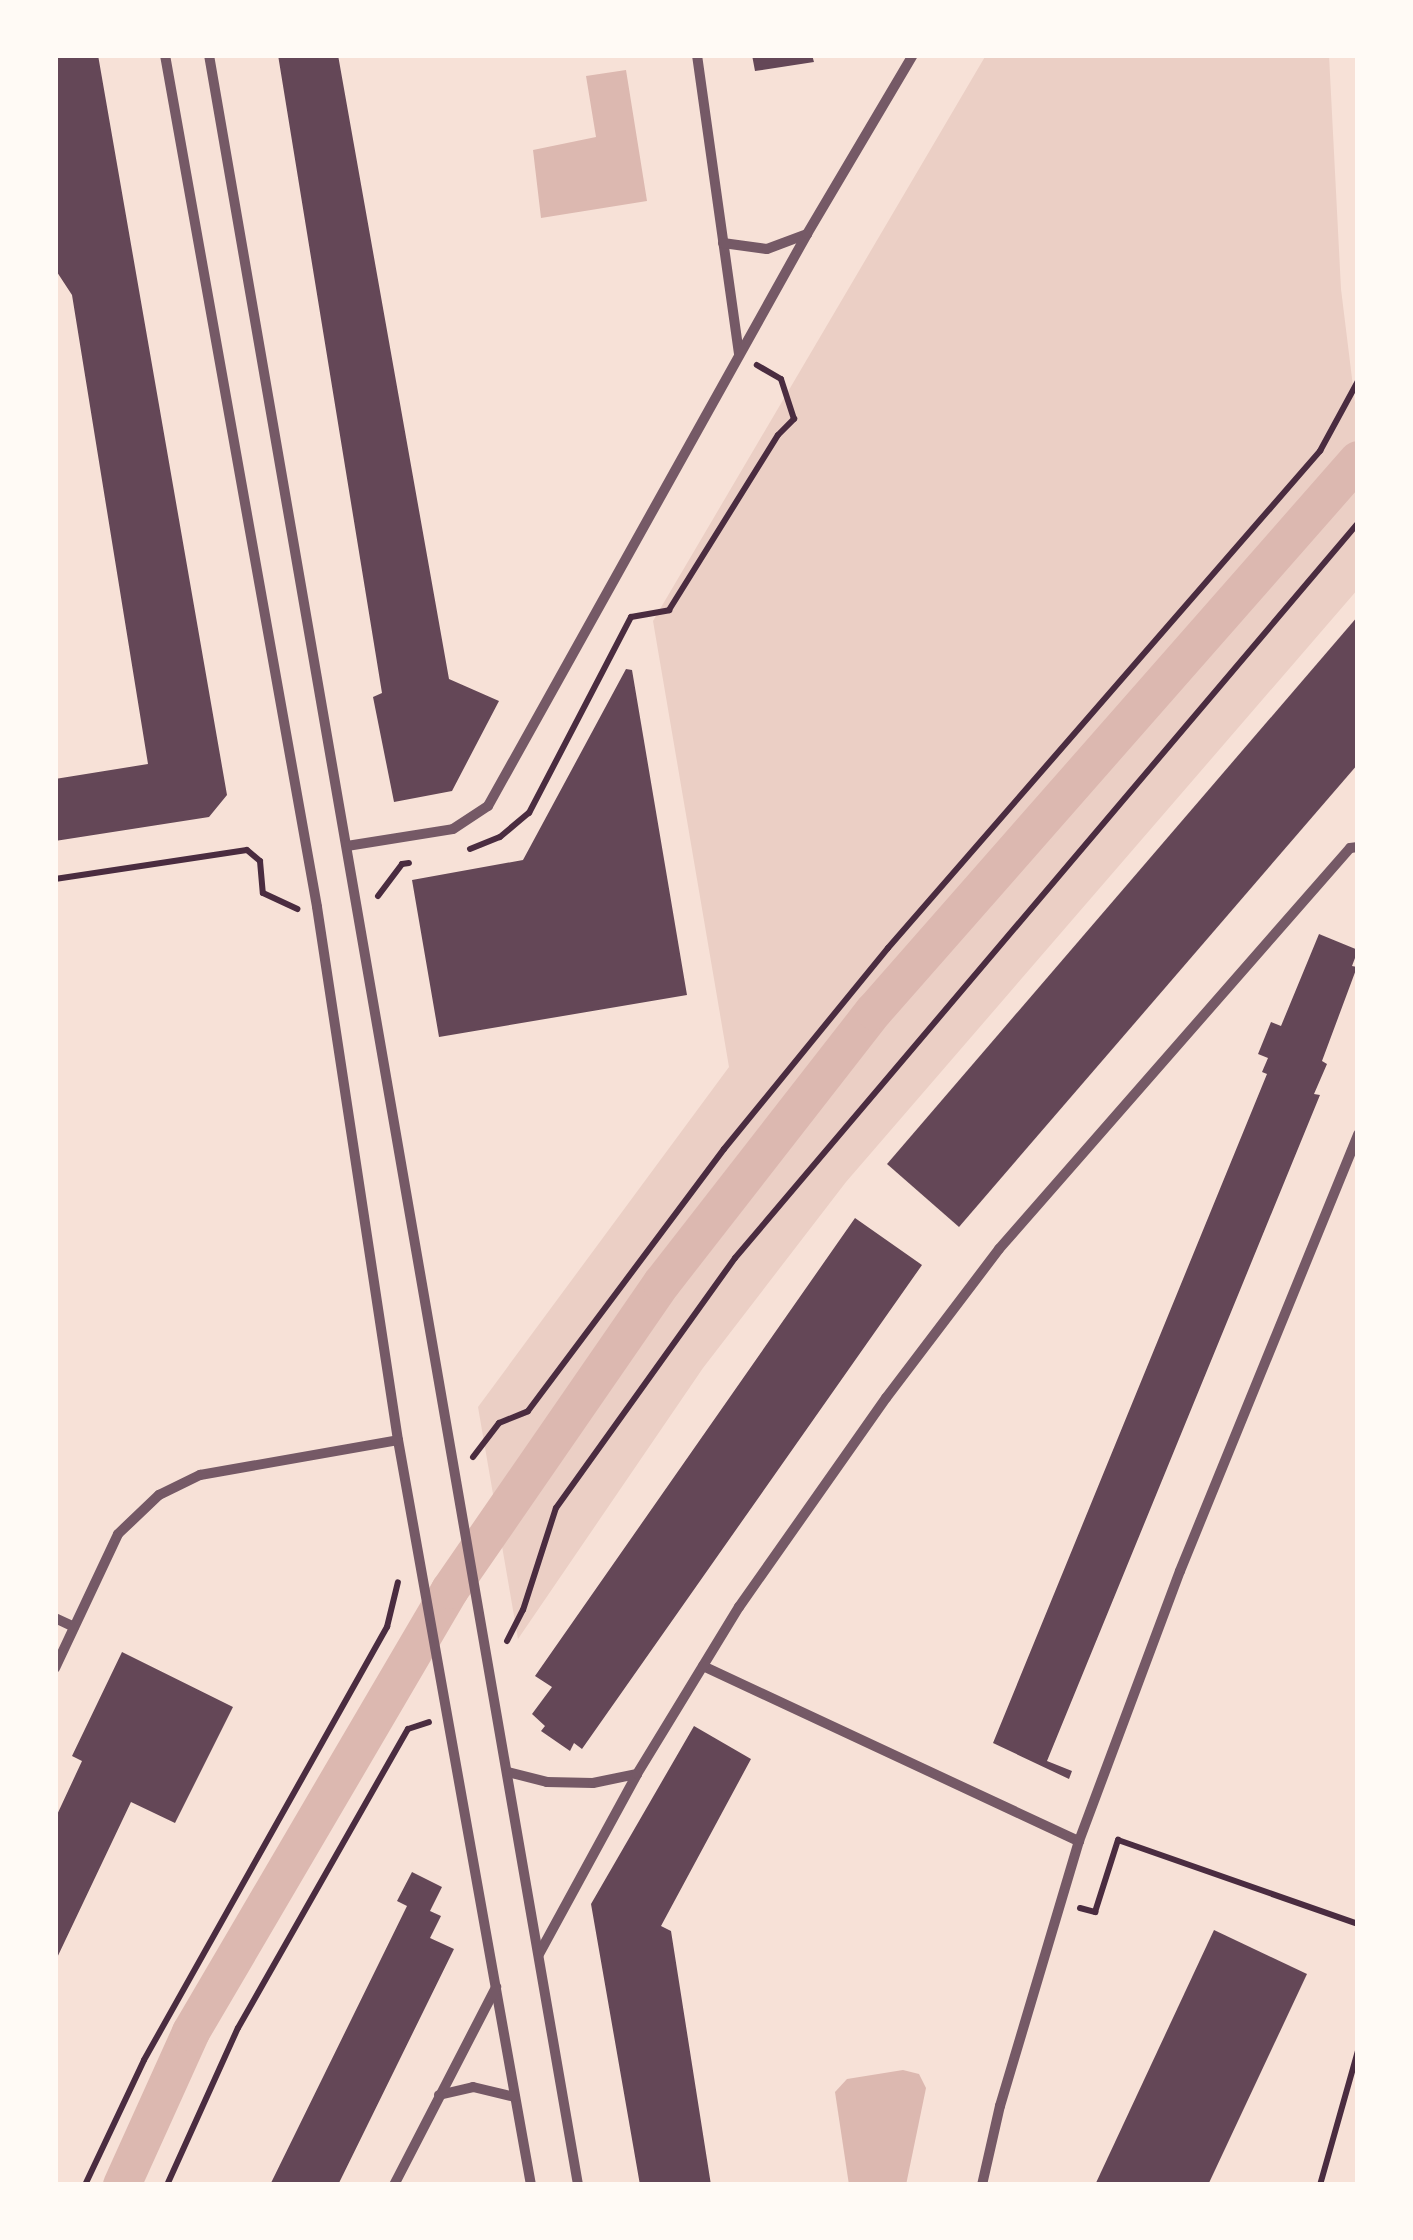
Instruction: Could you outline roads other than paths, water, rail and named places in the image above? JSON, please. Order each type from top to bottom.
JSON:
[{"type":"street","points":[[165,55],[317,907],[398,1440],[531,2185]]},
{"type":"street","points":[[210,55],[578,2185]]},
{"type":"street","points":[[697,55],[739,355]]},
{"type":"street","points":[[347,846],[454,830],[488,806],[807,234],[912,55]]},
{"type":"street","points":[[723,243],[766,250],[807,234]]},
{"type":"street","points":[[539,1954],[637,1774],[739,1607],[886,1398],[999,1249],[1354,847],[1358,836]]},
{"type":"street","points":[[982,2185],[1079,1841],[1180,1570],[1358,1134]]},
{"type":"street","points":[[55,1668],[118,1534],[159,1495],[200,1476],[398,1440]]},
{"type":"street","points":[[55,1618],[74,1627]]},
{"type":"street","points":[[703,1666],[1079,1841]]},
{"type":"street","points":[[508,1772],[547,1782],[593,1784],[637,1774]]},
{"type":"street","points":[[394,2185],[496,1987]]},
{"type":"street","points":[[438,2095],[473,2088],[516,2098]]},
{"type":"waterway","points":[[122,2185],[191,2032],[450,1590],[662,1283],[874,1011],[1358,460]]}]
